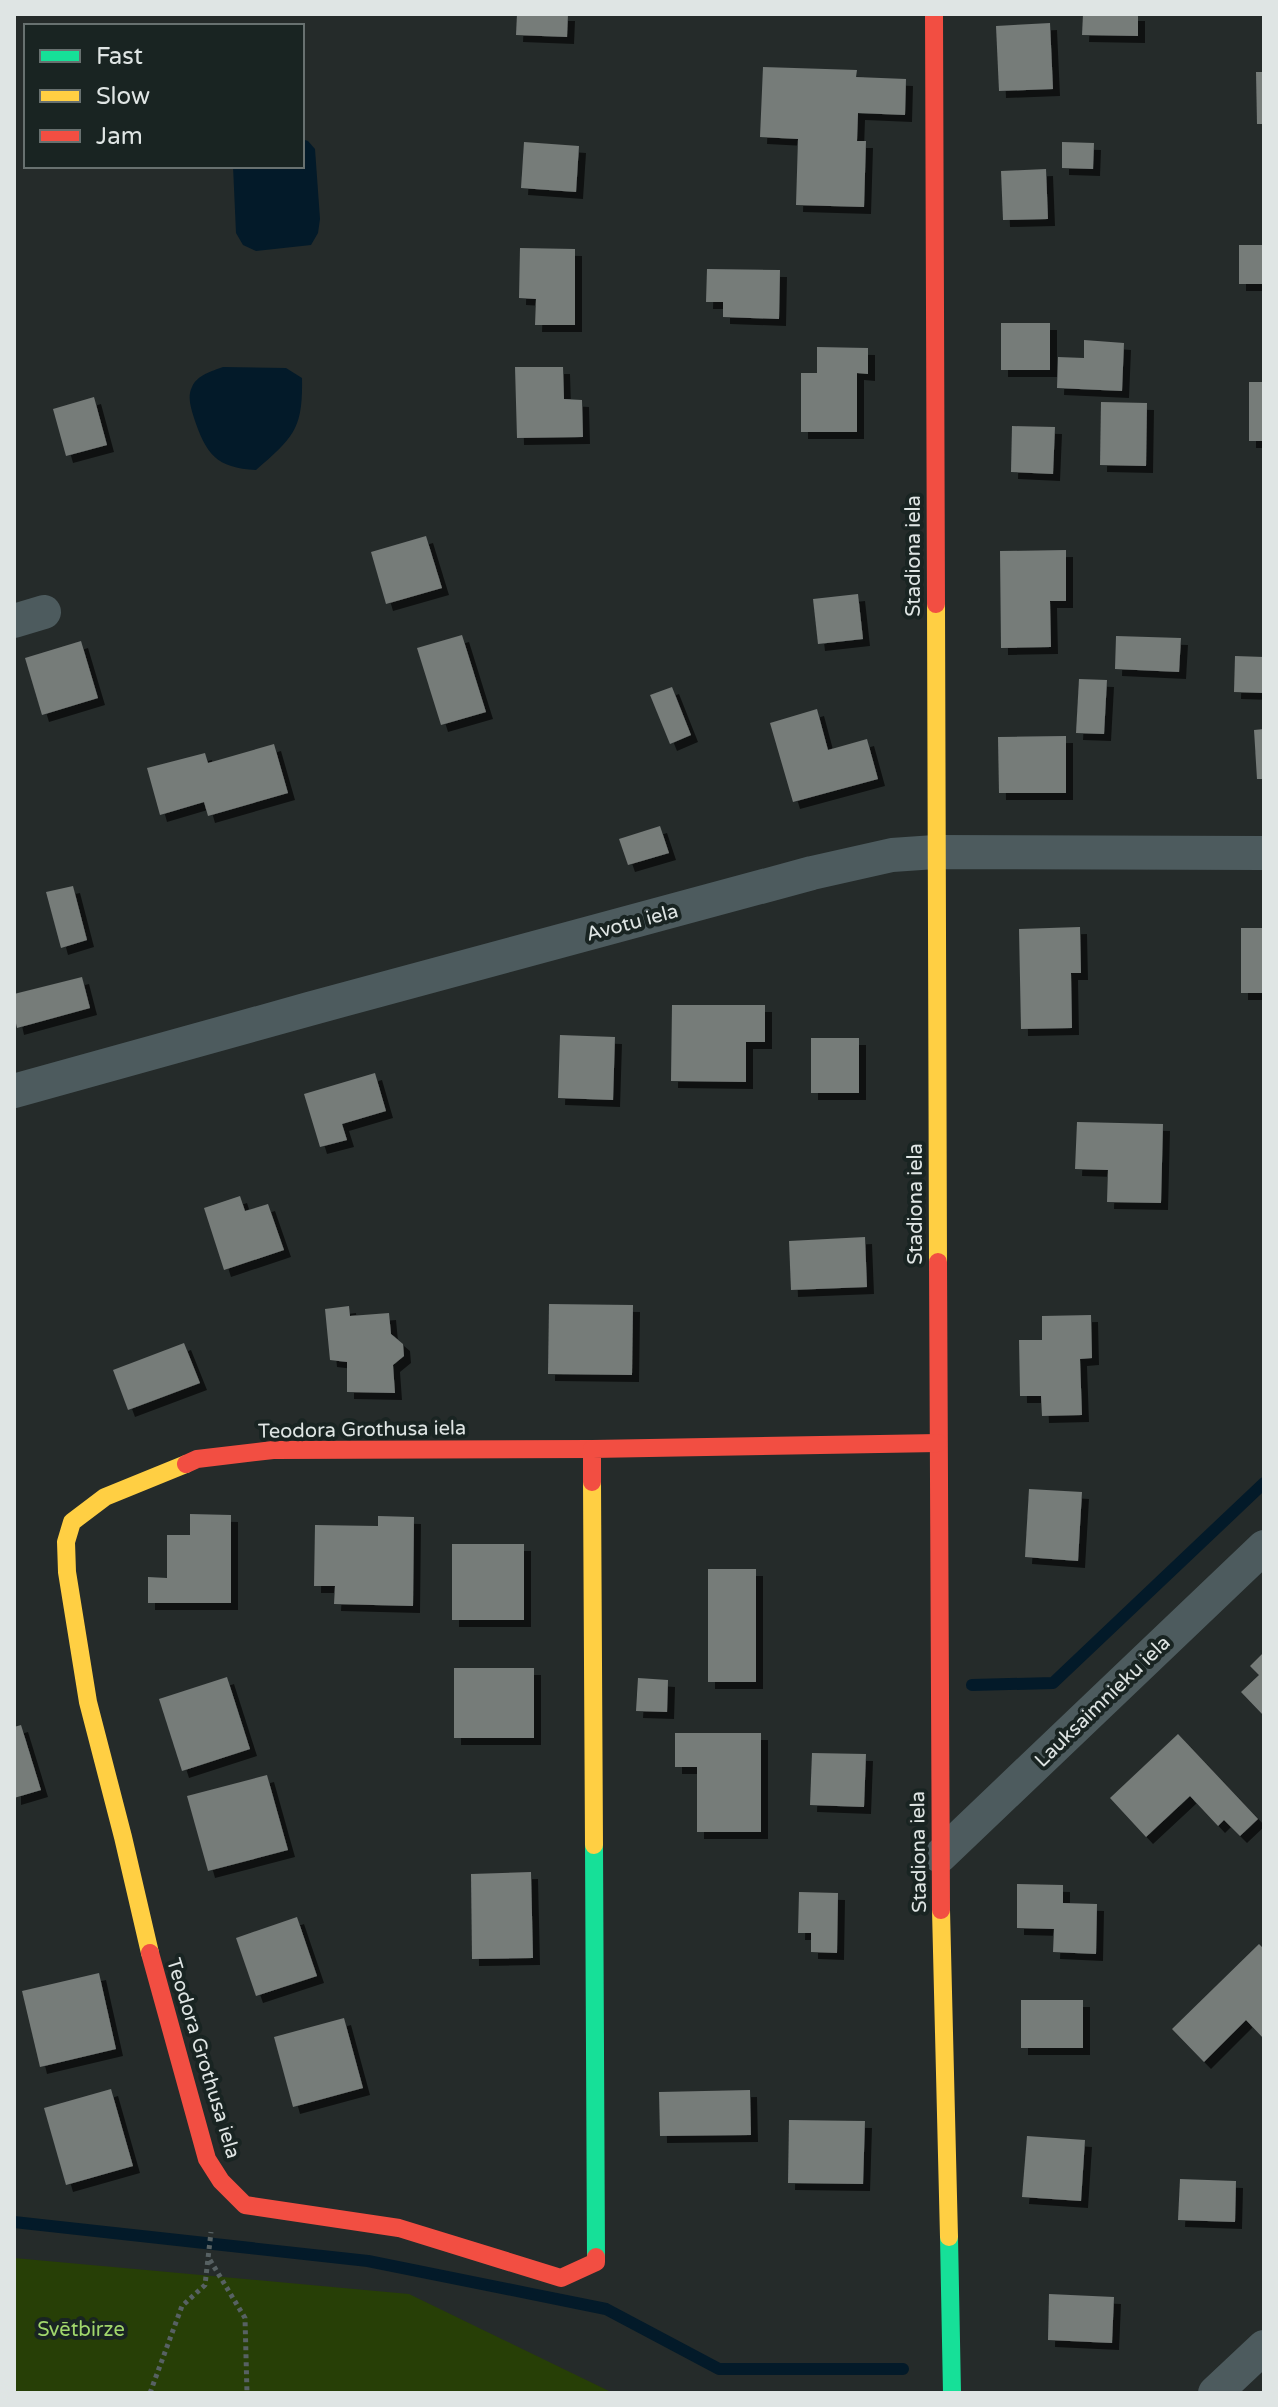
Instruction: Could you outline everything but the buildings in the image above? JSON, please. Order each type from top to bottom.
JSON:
[{"type":"street","name":"Stadiona iela","points":[[934,14],[940,1856],[952,2393]]},
{"type":"street","name":"Avotu iela","points":[[14,1091],[812,873],[892,855],[935,852],[1264,853]]},
{"type":"street","name":"Teodora Grothusa iela","points":[[592,1449],[596,2262],[561,2278],[399,2228],[245,2205],[221,2181],[207,2159],[153,1968],[88,1702],[67,1572],[66,1542],[72,1522],[105,1497],[197,1459],[273,1450],[938,1443]]},
{"type":"street","name":"Lauksaimnieku iela","points":[[940,1856],[1264,1547]]},
{"type":"street","points":[[1215,2393],[1264,2347]]},
{"type":"path","points":[[150,2393],[182,2306],[205,2285],[211,2226]]},
{"type":"path","points":[[210,2259],[245,2318],[247,2393]]},
{"type":"green space","name":"Svētbirze","points":[[14,2258],[409,2294],[613,2393],[14,2393]]},
{"type":"water","points":[[304,140],[308,141],[315,149],[320,219],[318,233],[311,245],[256,251],[243,245],[236,233],[233,168],[304,168]]},
{"type":"water","points":[[223,367],[286,368],[302,378],[301,409],[294,431],[256,470],[231,466],[214,457],[203,441],[194,418],[190,399],[194,383],[205,374]]},
{"type":"waterway","points":[[972,1685],[1053,1683],[1264,1483]]},
{"type":"waterway","points":[[14,2222],[368,2261],[606,2309],[719,2369],[903,2369]]},
{"type":"traffic: fast","points":[[594,1845],[596,2257]]},
{"type":"traffic: fast","points":[[949,2237],[952,2393]]},
{"type":"traffic: slow","points":[[936,604],[938,1262]]},
{"type":"traffic: slow","points":[[150,1953],[88,1702],[67,1572],[66,1542],[72,1522],[105,1497],[186,1464]]},
{"type":"traffic: slow","points":[[592,1482],[594,1845]]},
{"type":"traffic: slow","points":[[941,1910],[949,2237]]},
{"type":"traffic: jam","points":[[934,14],[936,604]]},
{"type":"traffic: jam","points":[[938,1262],[941,1910]]},
{"type":"traffic: jam","points":[[592,1482],[592,1449],[938,1443]]},
{"type":"traffic: jam","points":[[186,1464],[197,1459],[273,1450],[592,1449]]},
{"type":"traffic: jam","points":[[150,1953],[207,2159],[221,2181],[245,2205],[399,2228],[561,2278],[596,2262],[596,2257]]}]
